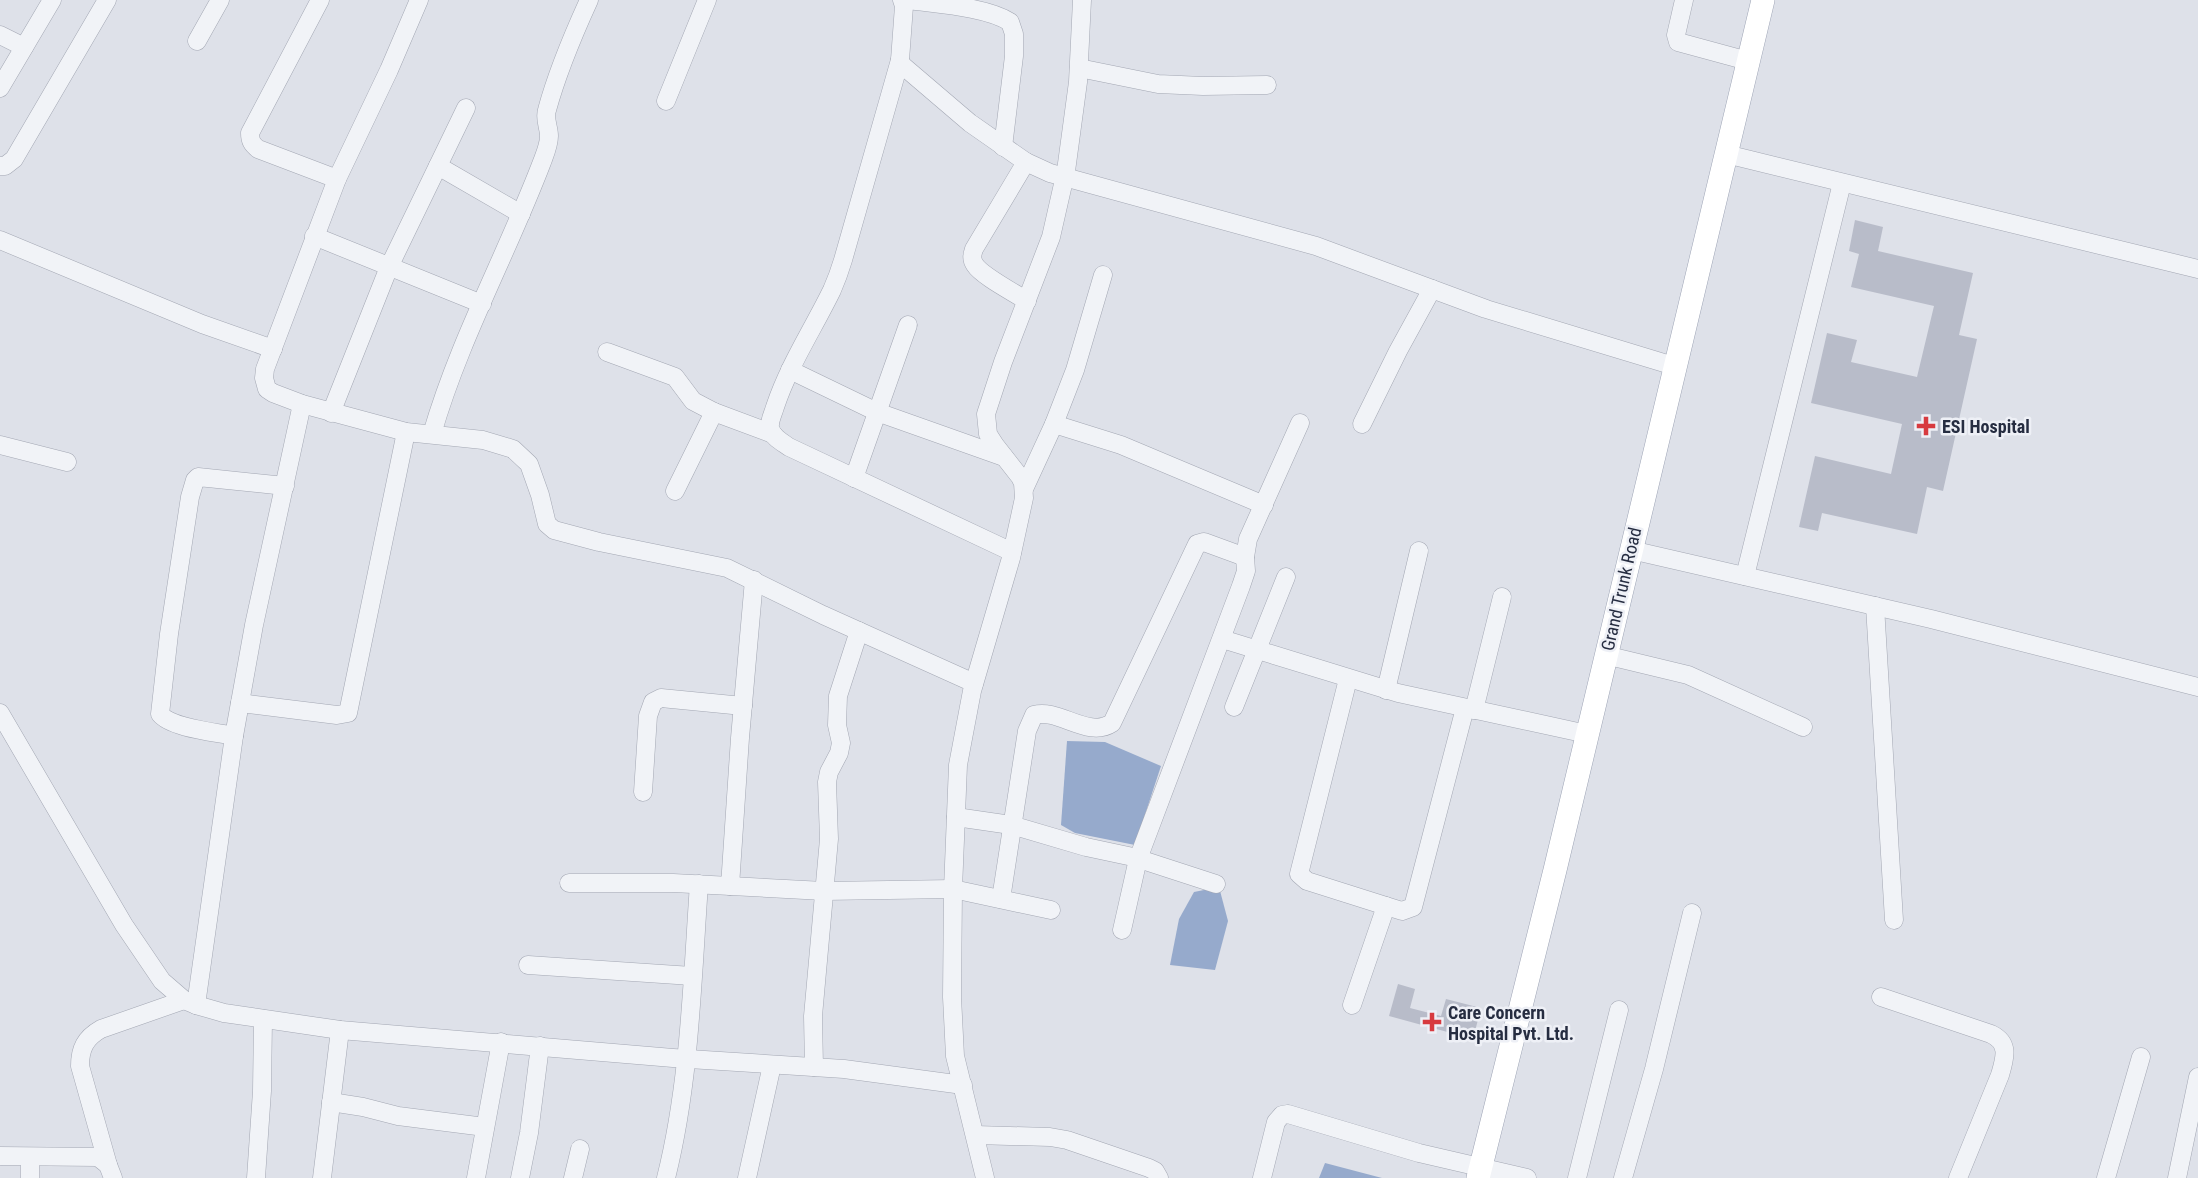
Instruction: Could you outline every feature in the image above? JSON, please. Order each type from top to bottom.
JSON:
[{"type":"main road","name":"Grand Trunk Road","points":[[1479,1173],[1631,550],[1760,1]]},
{"type":"street","points":[[0,88],[52,0]]},
{"type":"street","points":[[0,166],[5,166],[14,159],[107,0]]},
{"type":"street","points":[[197,41],[220,0]]},
{"type":"street","points":[[320,0],[250,133],[250,138],[258,149],[337,179]]},
{"type":"street","points":[[419,0],[337,179],[314,236],[265,369],[267,389],[331,413],[406,432],[503,444],[513,449],[528,464],[547,524],[554,530],[727,568],[974,683]]},
{"type":"street","points":[[432,434],[448,382],[522,214],[548,145],[546,113],[574,33],[589,0]]},
{"type":"street","points":[[666,101],[707,0]]},
{"type":"street","points":[[773,435],[770,423],[790,370],[844,260],[900,60],[904,6],[902,0]]},
{"type":"street","points":[[909,0],[953,6],[998,16],[1010,22],[1014,34],[1014,56],[1003,147]]},
{"type":"street","points":[[985,1178],[955,1056],[952,997],[953,889],[958,765],[974,683],[1012,552],[1024,498],[1024,489],[1016,471],[988,434],[986,414],[1051,237],[1066,171],[1079,68],[1082,0]]},
{"type":"street","points":[[1684,0],[1676,35],[1678,42],[1748,61]]},
{"type":"street","points":[[0,35],[24,47]]},
{"type":"street","points":[[900,60],[902,65],[970,123],[1026,163],[1063,177],[1316,246],[1486,309],[1674,366]]},
{"type":"street","points":[[1079,68],[1167,85],[1267,85]]},
{"type":"street","points":[[331,413],[389,267],[466,108]]},
{"type":"street","points":[[1726,153],[2198,269]]},
{"type":"street","points":[[1026,163],[974,249],[972,257],[976,267],[982,272],[1027,301]]},
{"type":"street","points":[[438,166],[522,214]]},
{"type":"street","points":[[1745,576],[1842,183]]},
{"type":"street","points":[[314,236],[482,304]]},
{"type":"street","points":[[0,240],[202,324],[273,349]]},
{"type":"street","points":[[1024,489],[1075,370],[1103,275]]},
{"type":"street","points":[[1362,424],[1432,289]]},
{"type":"street","points":[[854,478],[908,325]]},
{"type":"street","points":[[607,352],[675,377],[694,401],[714,412],[773,435],[789,447],[1012,552]]},
{"type":"street","points":[[790,370],[877,412],[1004,457]]},
{"type":"street","points":[[190,1002],[254,625],[302,404]]},
{"type":"street","points":[[675,491],[714,412]]},
{"type":"street","points":[[1122,930],[1138,859],[1246,571],[1248,539],[1300,422]]},
{"type":"street","points":[[1054,424],[1121,445],[1264,505]]},
{"type":"street","points":[[240,703],[337,715],[348,713],[406,432]]},
{"type":"street","points":[[0,444],[67,462]]},
{"type":"street","points":[[234,736],[174,723],[160,714],[190,497],[198,477],[285,486]]},
{"type":"street","points":[[1001,899],[1027,731],[1034,715],[1048,714],[1096,728],[1108,726],[1112,723],[1197,544],[1204,542],[1245,558]]},
{"type":"street","points":[[1631,550],[1875,606],[2198,687]]},
{"type":"street","points":[[1385,690],[1419,551]]},
{"type":"street","points":[[1234,707],[1286,577]]},
{"type":"street","points":[[730,886],[754,580]]},
{"type":"street","points":[[1348,679],[1299,874],[1307,881],[1402,911],[1413,907],[1502,597]]},
{"type":"street","points":[[1875,606],[1894,920]]},
{"type":"street","points":[[814,1067],[813,1016],[829,839],[827,782],[841,743],[837,725],[838,696],[859,631]]},
{"type":"street","points":[[1222,639],[1385,690],[1587,733]]},
{"type":"street","points":[[1605,655],[1688,675],[1803,727]]},
{"type":"street","points":[[643,792],[648,716],[653,702],[661,698],[743,706]]},
{"type":"street","points":[[0,713],[124,925],[162,981],[190,1002],[224,1013],[340,1030],[686,1059],[844,1069],[963,1085]]},
{"type":"street","points":[[956,817],[1011,825],[1138,859],[1216,884]]},
{"type":"street","points":[[569,883],[699,884],[824,891],[953,889],[1051,910]]},
{"type":"street","points":[[666,1178],[675,1138],[686,1059],[699,884]]},
{"type":"street","points":[[1352,1006],[1386,906]]},
{"type":"street","points":[[1623,1178],[1654,1069],[1692,913]]},
{"type":"street","points":[[528,965],[692,976]]},
{"type":"street","points":[[1881,997],[1992,1034],[2003,1042],[2005,1060],[1958,1178]]},
{"type":"street","points":[[111,1171],[80,1066],[84,1043],[101,1029],[190,1002]]},
{"type":"street","points":[[1577,1178],[1619,1010]]},
{"type":"street","points":[[256,1178],[262,1091],[262,1019]]},
{"type":"street","points":[[322,1178],[340,1030]]},
{"type":"street","points":[[476,1178],[501,1042]]},
{"type":"street","points":[[520,1178],[529,1133],[540,1046]]},
{"type":"street","points":[[2106,1178],[2141,1057]]},
{"type":"street","points":[[747,1178],[772,1065]]},
{"type":"street","points":[[2177,1178],[2198,1077]]},
{"type":"street","points":[[331,1102],[398,1116],[485,1127]]},
{"type":"street","points":[[1262,1178],[1276,1122],[1282,1115],[1288,1114],[1479,1173],[1527,1178]]},
{"type":"street","points":[[975,1135],[1034,1135],[1067,1140],[1149,1168],[1155,1171],[1159,1178]]},
{"type":"street","points":[[573,1178],[580,1149]]},
{"type":"street","points":[[0,1156],[98,1157],[111,1171]]},
{"type":"street","points":[[30,1157],[30,1178]]},
{"type":"water","points":[[1067,741],[1105,742],[1161,766],[1135,845],[1075,833],[1061,825]]},
{"type":"water","points":[[1219,887],[1228,921],[1215,970],[1170,965],[1179,919],[1194,892]]},
{"type":"water","points":[[1325,1163],[1382,1178],[1319,1178]]},
{"type":"building","points":[[1855,220],[1883,227],[1878,251],[1973,273],[1959,335],[1977,339],[1943,491],[1927,487],[1917,534],[1822,513],[1818,531],[1799,527],[1815,456],[1891,474],[1902,424],[1811,403],[1827,333],[1857,340],[1851,362],[1917,377],[1934,306],[1851,287],[1859,254],[1849,251]]},
{"type":"building","points":[[1398,984],[1415,989],[1410,1008],[1441,1016],[1446,999],[1481,1008],[1473,1039],[1389,1016]]},
{"type":"place","name":"ESI Hospital","points":[[1926,426]]},
{"type":"place","name":"Care Concern Hospital Pvt. Ltd.","points":[[1432,1022]]}]
